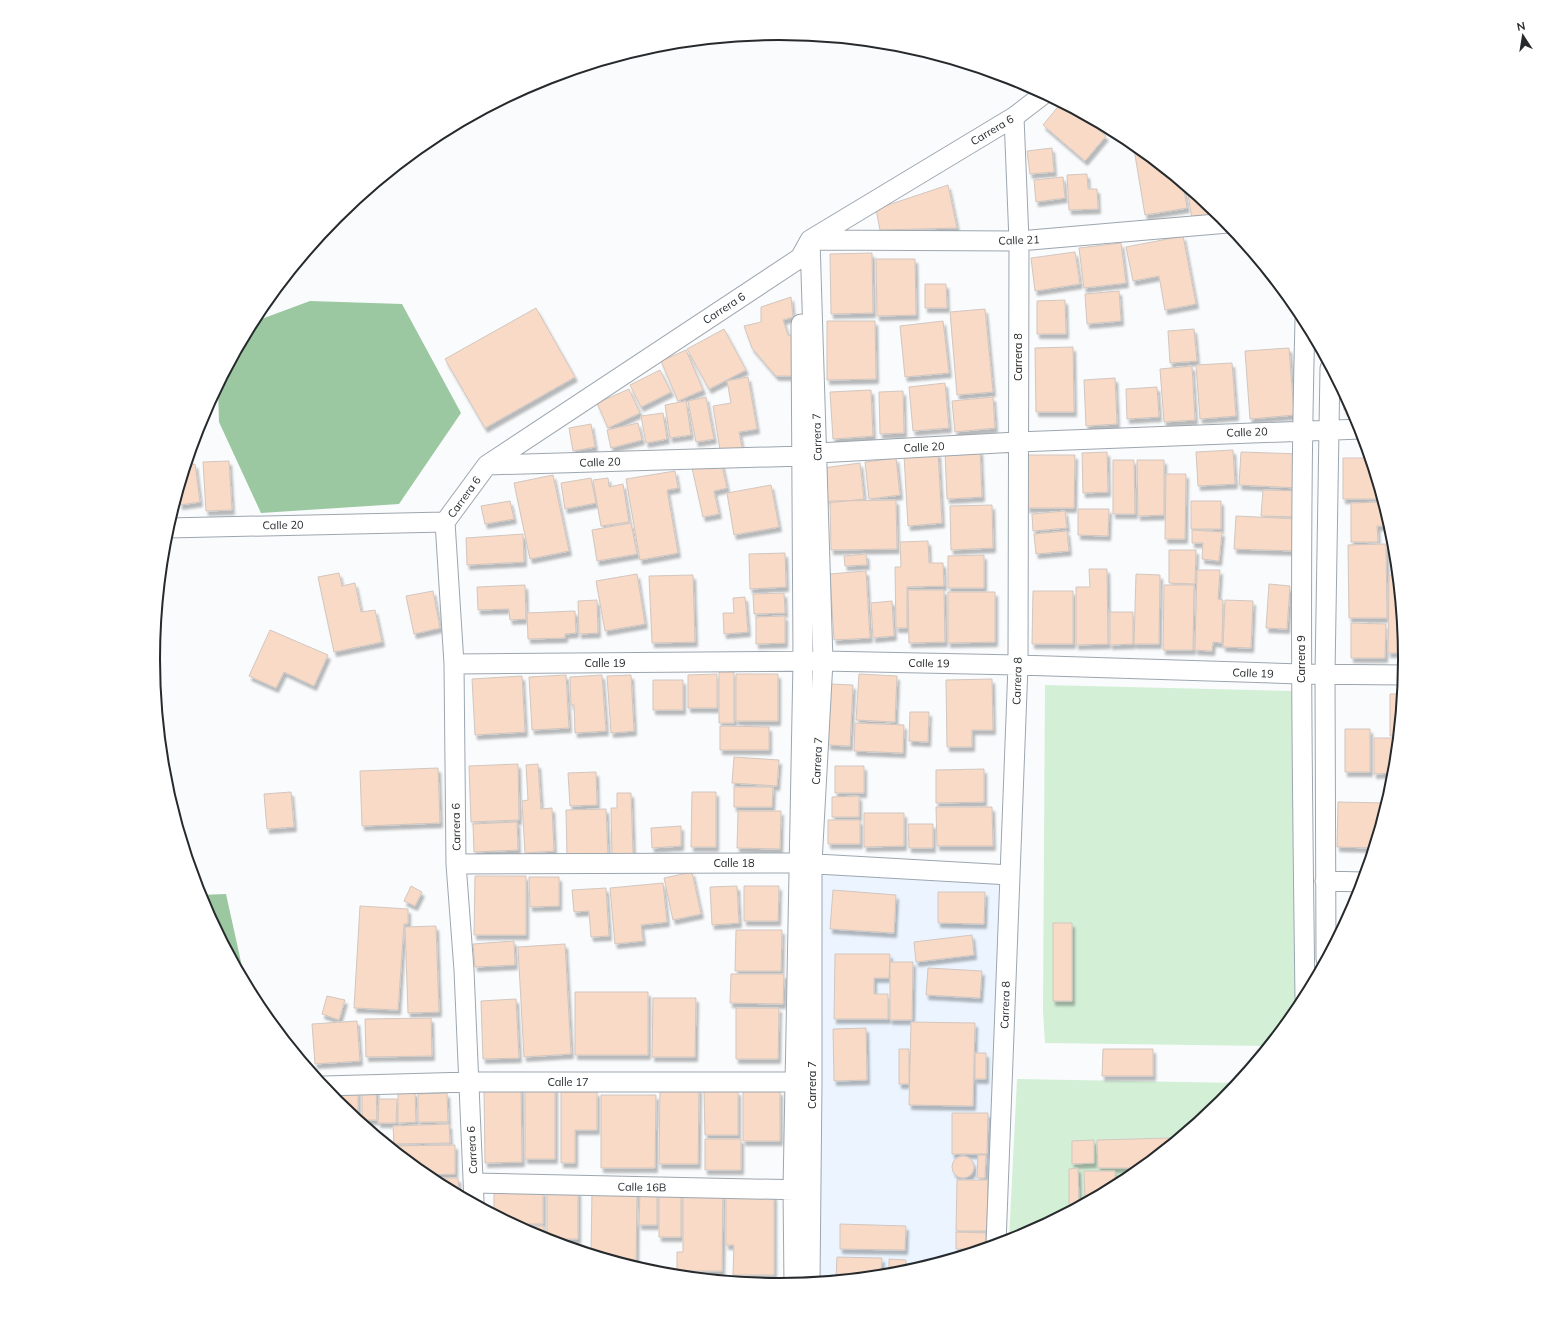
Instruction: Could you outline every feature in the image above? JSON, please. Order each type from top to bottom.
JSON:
[{"type":"street","name":"Carrera 6","points":[[474,1197],[464,970],[456,864],[454,664],[445,522],[487,465],[800,258],[810,240],[1014,117],[1039,98]]},
{"type":"street","name":"Carrera 8","points":[[996,1238],[1018,665],[1017,442],[1019,241],[1014,117]]},
{"type":"street","name":"Calle 21","points":[[810,240],[1019,241],[1220,224]]},
{"type":"street","name":"Carrera 7","points":[[795,1278],[802,1190],[804,1082],[805,863],[803,661],[810,454],[810,240]]},
{"type":"street","name":"Carrera 7","points":[[800,258],[823,661],[805,863]]},
{"type":"street","name":"Carrera 9","points":[[1304,988],[1301,674],[1302,430],[1305,332]]},
{"type":"street","points":[[1326,950],[1325,674],[1330,376]]},
{"type":"street","name":"Calle 20","points":[[487,465],[810,454],[1017,442],[1354,429]]},
{"type":"street","name":"Calle 20","points":[[175,528],[445,522]]},
{"type":"street","name":"Calle 19","points":[[454,664],[823,661],[1018,665],[1301,674],[1398,675]]},
{"type":"street","name":"Calle 18","points":[[456,864],[805,863],[1010,875]]},
{"type":"street","points":[[1325,881],[1357,882]]},
{"type":"street","name":"Calle 17","points":[[332,1086],[469,1082],[804,1082]]},
{"type":"street","name":"Calle 16B","points":[[474,1183],[802,1190]]},
{"type":"street","name":"Carrera 7","points":[[802,1190],[810,1277]]},
{"type":"shaded area","points":[[818,869],[1011,872],[1000,1237],[940,1257],[900,1266],[860,1273],[815,1277]]},
{"type":"green space","points":[[310,301],[402,304],[461,413],[399,504],[261,513],[219,422],[218,398],[243,349],[263,318]]},
{"type":"green space","points":[[1045,685],[1293,691],[1295,1002],[1271,1036],[1263,1046],[1045,1043],[1043,1011]]},
{"type":"green space","points":[[226,894],[242,966],[224,933],[207,895]]},
{"type":"green space","points":[[1017,1079],[1230,1083],[1188,1124],[1169,1139],[1169,1138],[1097,1140],[1098,1168],[1131,1168],[1089,1195],[1053,1214],[1009,1233]]},
{"type":"building","points":[[1058,107],[1089,123],[1106,136],[1085,161],[1043,125]]},
{"type":"building","points":[[1052,148],[1054,172],[1030,174],[1027,151]]},
{"type":"building","points":[[1135,152],[1184,191],[1187,208],[1145,215]]},
{"type":"building","points":[[1087,174],[1088,189],[1097,189],[1098,209],[1069,210],[1067,175]]},
{"type":"building","points":[[1063,177],[1065,198],[1036,202],[1034,180]]},
{"type":"building","points":[[948,185],[957,228],[880,230],[876,209]]},
{"type":"building","points":[[1188,194],[1212,216],[1192,219]]},
{"type":"building","points":[[1183,236],[1196,304],[1165,310],[1159,276],[1133,281],[1126,247]]},
{"type":"building","points":[[1121,243],[1126,283],[1084,288],[1079,248]]},
{"type":"building","points":[[1075,252],[1080,284],[1035,291],[1031,258]]},
{"type":"building","points":[[872,253],[873,313],[831,314],[830,254]]},
{"type":"building","points":[[876,259],[915,259],[916,315],[877,316]]},
{"type":"building","points":[[925,284],[946,284],[947,308],[925,308]]},
{"type":"building","points":[[1119,291],[1121,321],[1087,324],[1085,294]]},
{"type":"building","points":[[791,297],[793,317],[783,320],[788,335],[794,337],[793,376],[776,376],[752,348],[744,326],[761,322],[761,307]]},
{"type":"building","points":[[1065,300],[1066,334],[1037,334],[1037,301]]},
{"type":"building","points":[[536,308],[575,377],[485,428],[445,359]]},
{"type":"building","points":[[985,309],[993,392],[957,395],[950,312]]},
{"type":"building","points":[[827,321],[875,321],[876,379],[827,380]]},
{"type":"building","points":[[943,321],[949,373],[905,377],[900,326]]},
{"type":"building","points":[[724,329],[746,370],[709,389],[687,349]]},
{"type":"building","points":[[1194,329],[1197,361],[1170,363],[1168,331]]},
{"type":"building","points":[[1073,347],[1074,412],[1036,412],[1035,348]]},
{"type":"building","points":[[1289,348],[1294,415],[1250,419],[1245,351]]},
{"type":"building","points":[[686,350],[703,390],[678,401],[661,361]]},
{"type":"building","points":[[1232,363],[1236,416],[1200,419],[1196,365]]},
{"type":"building","points":[[1192,366],[1195,420],[1164,422],[1160,369]]},
{"type":"building","points":[[660,370],[671,392],[641,407],[630,385]]},
{"type":"building","points":[[748,377],[757,429],[739,432],[743,452],[721,456],[713,406],[731,403],[727,381]]},
{"type":"building","points":[[1115,378],[1117,424],[1086,426],[1084,380]]},
{"type":"building","points":[[945,383],[949,428],[913,431],[909,387]]},
{"type":"building","points":[[1157,387],[1159,417],[1127,419],[1126,389]]},
{"type":"building","points":[[629,389],[640,413],[608,428],[597,403]]},
{"type":"building","points":[[871,390],[873,436],[833,439],[830,392]]},
{"type":"building","points":[[903,391],[904,433],[880,434],[879,392]]},
{"type":"building","points":[[706,397],[714,439],[696,442],[688,401]]},
{"type":"building","points":[[993,397],[995,428],[955,432],[952,401]]},
{"type":"building","points":[[686,401],[691,435],[670,438],[665,405]]},
{"type":"building","points":[[663,413],[667,439],[646,443],[641,416]]},
{"type":"building","points":[[638,423],[642,440],[611,448],[607,430]]},
{"type":"building","points":[[591,424],[595,447],[573,451],[569,428]]},
{"type":"building","points":[[980,450],[982,497],[947,499],[945,452]]},
{"type":"building","points":[[1233,450],[1235,484],[1198,486],[1196,452]]},
{"type":"building","points":[[1107,452],[1108,492],[1083,493],[1082,453]]},
{"type":"building","points":[[1241,452],[1300,454],[1298,488],[1239,485]]},
{"type":"building","points":[[938,453],[942,523],[908,526],[904,455]]},
{"type":"building","points":[[1028,455],[1075,455],[1074,508],[1027,508]]},
{"type":"building","points":[[896,458],[900,495],[869,499],[865,462]]},
{"type":"building","points":[[1343,458],[1365,458],[1377,499],[1343,499]]},
{"type":"building","points":[[1113,460],[1134,460],[1135,514],[1113,514]]},
{"type":"building","points":[[1137,460],[1164,460],[1164,515],[1138,516]]},
{"type":"building","points":[[229,461],[232,510],[206,511],[203,462]]},
{"type":"building","points":[[721,461],[727,488],[714,491],[719,514],[703,517],[692,468]]},
{"type":"building","points":[[860,463],[864,499],[828,503],[823,468]]},
{"type":"building","points":[[192,464],[195,464],[200,502],[180,505],[182,499]]},
{"type":"building","points":[[675,471],[678,488],[667,490],[678,553],[640,560],[626,479]]},
{"type":"building","points":[[1166,474],[1186,474],[1185,539],[1165,539]]},
{"type":"building","points":[[553,475],[569,551],[530,559],[514,483]]},
{"type":"building","points":[[591,478],[596,503],[565,509],[561,483]]},
{"type":"building","points":[[608,478],[609,487],[623,484],[629,522],[601,526],[593,480]]},
{"type":"building","points":[[771,485],[779,527],[734,535],[727,493]]},
{"type":"building","points":[[1263,490],[1300,491],[1298,517],[1261,516]]},
{"type":"building","points":[[896,500],[897,549],[831,550],[830,501]]},
{"type":"building","points":[[510,501],[514,519],[485,524],[481,506]]},
{"type":"building","points":[[1191,501],[1221,501],[1221,529],[1191,529]]},
{"type":"building","points":[[1378,502],[1384,526],[1377,526],[1378,542],[1351,542],[1351,503]]},
{"type":"building","points":[[992,505],[993,548],[951,550],[950,506]]},
{"type":"building","points":[[1078,509],[1109,509],[1108,536],[1078,535]]},
{"type":"building","points":[[1065,511],[1067,528],[1033,531],[1032,514]]},
{"type":"building","points":[[1236,516],[1298,519],[1297,551],[1234,549]]},
{"type":"building","points":[[631,523],[637,554],[597,561],[592,530]]},
{"type":"building","points":[[1192,530],[1222,532],[1219,561],[1202,559],[1203,543],[1192,543]]},
{"type":"building","points":[[1067,531],[1069,551],[1036,554],[1034,534]]},
{"type":"building","points":[[523,534],[524,562],[467,565],[466,538]]},
{"type":"building","points":[[928,541],[929,563],[943,563],[944,586],[907,587],[907,628],[896,628],[895,567],[901,567],[900,542]]},
{"type":"building","points":[[1386,544],[1387,618],[1349,618],[1348,545]]},
{"type":"building","points":[[1169,550],[1196,550],[1195,584],[1169,583]]},
{"type":"building","points":[[785,553],[786,587],[750,589],[749,554]]},
{"type":"building","points":[[866,554],[867,565],[845,566],[844,556]]},
{"type":"building","points":[[984,555],[984,588],[948,588],[948,556]]},
{"type":"building","points":[[1089,569],[1107,569],[1108,644],[1076,645],[1076,587],[1090,587]]},
{"type":"building","points":[[1197,570],[1220,570],[1218,599],[1223,600],[1222,643],[1213,642],[1212,651],[1195,650]]},
{"type":"building","points":[[866,571],[870,638],[834,640],[830,574]]},
{"type":"building","points":[[339,573],[342,586],[355,583],[361,612],[375,610],[382,642],[334,652],[318,577]]},
{"type":"building","points":[[637,574],[645,624],[605,631],[596,581]]},
{"type":"building","points":[[1136,574],[1160,575],[1159,644],[1134,644]]},
{"type":"building","points":[[693,575],[695,642],[652,643],[649,576]]},
{"type":"building","points":[[1389,575],[1393,575],[1397,619],[1398,653],[1388,653]]},
{"type":"building","points":[[1269,584],[1290,586],[1287,629],[1266,628]]},
{"type":"building","points":[[525,585],[526,619],[510,620],[509,609],[478,610],[477,587]]},
{"type":"building","points":[[1164,585],[1194,585],[1193,650],[1163,650]]},
{"type":"building","points":[[908,590],[944,590],[945,642],[909,643]]},
{"type":"building","points":[[433,591],[440,628],[414,634],[406,596]]},
{"type":"building","points":[[1033,591],[1073,591],[1073,644],[1032,644]]},
{"type":"building","points":[[948,592],[995,592],[995,642],[948,643]]},
{"type":"building","points":[[784,593],[785,613],[754,614],[753,594]]},
{"type":"building","points":[[745,597],[748,632],[724,634],[723,613],[734,613],[733,598]]},
{"type":"building","points":[[597,600],[598,633],[579,634],[578,601]]},
{"type":"building","points":[[1225,600],[1253,601],[1251,648],[1223,647]]},
{"type":"building","points":[[892,601],[894,636],[873,638],[871,603]]},
{"type":"building","points":[[575,611],[576,633],[565,634],[565,638],[528,639],[527,613]]},
{"type":"building","points":[[1110,612],[1133,612],[1133,644],[1110,645]]},
{"type":"building","points":[[785,616],[785,643],[756,644],[756,617]]},
{"type":"building","points":[[1351,623],[1386,624],[1385,658],[1351,658]]},
{"type":"building","points":[[270,630],[328,655],[314,686],[284,672],[276,688],[249,676]]},
{"type":"building","points":[[719,672],[734,672],[734,723],[719,723]]},
{"type":"building","points":[[717,674],[717,708],[688,708],[688,675]]},
{"type":"building","points":[[736,674],[778,674],[778,721],[736,721]]},
{"type":"building","points":[[859,674],[897,676],[895,722],[856,720]]},
{"type":"building","points":[[566,675],[569,728],[532,730],[529,677]]},
{"type":"building","points":[[602,675],[606,731],[575,733],[574,705],[571,705],[570,677]]},
{"type":"building","points":[[631,675],[634,731],[611,733],[607,676]]},
{"type":"building","points":[[522,676],[525,732],[475,735],[472,679]]},
{"type":"building","points":[[992,679],[993,730],[972,730],[972,747],[947,747],[946,680]]},
{"type":"building","points":[[653,680],[683,680],[683,710],[653,710]]},
{"type":"building","points":[[831,684],[853,685],[850,746],[828,745]]},
{"type":"building","points":[[1390,694],[1397,694],[1393,736],[1390,736]]},
{"type":"building","points":[[910,712],[929,712],[928,742],[909,741]]},
{"type":"building","points":[[855,723],[904,725],[903,753],[854,751]]},
{"type":"building","points":[[720,726],[769,727],[769,750],[720,750]]},
{"type":"building","points":[[1345,729],[1370,729],[1370,772],[1345,772]]},
{"type":"building","points":[[1374,738],[1393,738],[1388,773],[1374,774]]},
{"type":"building","points":[[734,757],[779,760],[777,786],[732,783]]},
{"type":"building","points":[[518,764],[519,820],[471,822],[469,766]]},
{"type":"building","points":[[538,764],[541,809],[552,808],[554,851],[525,853],[522,801],[528,800],[526,765]]},
{"type":"building","points":[[835,766],[864,766],[864,793],[835,793]]},
{"type":"building","points":[[438,768],[440,823],[362,826],[360,771]]},
{"type":"building","points":[[984,769],[984,802],[936,803],[936,770]]},
{"type":"building","points":[[596,772],[597,805],[570,806],[568,773]]},
{"type":"building","points":[[734,787],[773,787],[772,807],[734,807]]},
{"type":"building","points":[[291,792],[294,827],[267,829],[264,794]]},
{"type":"building","points":[[692,792],[716,792],[716,847],[691,847]]},
{"type":"building","points":[[617,793],[631,793],[633,854],[612,855],[611,808],[617,808]]},
{"type":"building","points":[[859,796],[859,817],[832,817],[832,797]]},
{"type":"building","points":[[1338,802],[1381,803],[1369,848],[1337,847]]},
{"type":"building","points":[[936,807],[992,807],[993,846],[937,846]]},
{"type":"building","points":[[606,809],[608,855],[567,856],[566,810]]},
{"type":"building","points":[[738,811],[781,811],[780,849],[737,848]]},
{"type":"building","points":[[864,813],[904,813],[904,846],[864,847]]},
{"type":"building","points":[[828,820],[860,820],[860,844],[828,844]]},
{"type":"building","points":[[517,822],[518,850],[474,852],[473,824]]},
{"type":"building","points":[[908,824],[933,824],[933,848],[909,848]]},
{"type":"building","points":[[681,826],[681,846],[652,848],[651,828]]},
{"type":"building","points":[[692,872],[701,914],[673,920],[664,878]]},
{"type":"building","points":[[475,876],[526,876],[526,935],[474,935]]},
{"type":"building","points":[[529,877],[559,877],[559,906],[530,907]]},
{"type":"building","points":[[663,883],[667,922],[641,925],[643,941],[615,944],[610,888]]},
{"type":"building","points":[[411,886],[422,892],[415,906],[404,901]]},
{"type":"building","points":[[737,886],[739,923],[712,925],[710,887]]},
{"type":"building","points":[[744,886],[779,886],[778,921],[744,921]]},
{"type":"building","points":[[606,888],[609,936],[591,937],[589,911],[574,912],[572,890]]},
{"type":"building","points":[[833,890],[896,895],[894,933],[830,929]]},
{"type":"building","points":[[938,892],[985,892],[984,924],[938,923]]},
{"type":"building","points":[[360,906],[408,909],[408,924],[404,924],[398,1010],[354,1008]]},
{"type":"building","points":[[1053,923],[1072,923],[1072,1001],[1053,1001]]},
{"type":"building","points":[[436,926],[439,1012],[408,1013],[405,927]]},
{"type":"building","points":[[736,930],[782,930],[781,971],[735,971]]},
{"type":"building","points":[[972,935],[974,955],[916,962],[914,942]]},
{"type":"building","points":[[514,941],[515,965],[475,967],[473,944]]},
{"type":"building","points":[[565,944],[571,1054],[524,1057],[518,947]]},
{"type":"building","points":[[835,954],[890,954],[889,978],[874,978],[874,994],[888,994],[888,1019],[834,1019]]},
{"type":"building","points":[[890,962],[913,962],[912,1020],[890,1020]]},
{"type":"building","points":[[928,968],[982,971],[980,998],[926,995]]},
{"type":"building","points":[[731,974],[784,974],[783,1004],[730,1003]]},
{"type":"building","points":[[575,992],[648,992],[648,1055],[575,1055]]},
{"type":"building","points":[[327,996],[345,1000],[339,1020],[322,1014]]},
{"type":"building","points":[[653,998],[696,998],[695,1057],[652,1057]]},
{"type":"building","points":[[516,999],[519,1058],[483,1059],[481,1001]]},
{"type":"building","points":[[736,1008],[779,1008],[778,1059],[736,1059]]},
{"type":"building","points":[[431,1018],[432,1056],[366,1057],[365,1019]]},
{"type":"building","points":[[357,1021],[360,1061],[315,1064],[312,1024]]},
{"type":"building","points":[[911,1022],[975,1023],[973,1106],[909,1105]]},
{"type":"building","points":[[866,1028],[867,1080],[834,1081],[833,1029]]},
{"type":"building","points":[[899,1049],[909,1049],[909,1084],[899,1084]]},
{"type":"building","points":[[1103,1049],[1153,1049],[1153,1076],[1102,1076]]},
{"type":"building","points":[[975,1053],[986,1053],[986,1079],[975,1079]]},
{"type":"building","points":[[484,1087],[521,1087],[522,1162],[485,1163]]},
{"type":"building","points":[[525,1087],[555,1087],[555,1159],[525,1159]]},
{"type":"building","points":[[660,1088],[699,1088],[698,1164],[659,1164]]},
{"type":"building","points":[[362,1089],[376,1089],[377,1120],[367,1120],[362,1116]]},
{"type":"building","points":[[340,1091],[358,1091],[358,1112],[342,1097],[340,1095]]},
{"type":"building","points":[[704,1091],[738,1091],[738,1135],[705,1135]]},
{"type":"building","points":[[743,1091],[780,1091],[780,1141],[743,1141]]},
{"type":"building","points":[[415,1092],[416,1122],[398,1123],[398,1093]]},
{"type":"building","points":[[561,1092],[597,1092],[597,1130],[575,1130],[575,1163],[561,1163]]},
{"type":"building","points":[[447,1093],[448,1122],[418,1122],[418,1094]]},
{"type":"building","points":[[601,1095],[656,1095],[655,1168],[601,1168]]},
{"type":"building","points":[[379,1099],[397,1099],[396,1123],[378,1123]]},
{"type":"building","points":[[952,1113],[988,1113],[987,1154],[952,1154]]},
{"type":"building","points":[[449,1124],[450,1143],[396,1144],[394,1143],[393,1126]]},
{"type":"building","points":[[1170,1138],[1131,1168],[1098,1168],[1097,1140]]},
{"type":"building","points":[[705,1139],[741,1139],[741,1170],[705,1170]]},
{"type":"building","points":[[1094,1140],[1094,1163],[1072,1164],[1072,1141]]},
{"type":"building","points":[[455,1145],[455,1174],[437,1175],[398,1146]]},
{"type":"building","points":[[978,1155],[986,1155],[985,1178],[977,1178]]},
{"type":"building","points":[[959,1156],[967,1156],[974,1163],[974,1171],[967,1178],[959,1178],[952,1171],[952,1163]]},
{"type":"building","points":[[1078,1168],[1079,1200],[1072,1204],[1069,1204],[1069,1169]]},
{"type":"building","points":[[1084,1171],[1115,1171],[1115,1179],[1085,1197]]},
{"type":"building","points":[[442,1178],[458,1178],[459,1188]]},
{"type":"building","points":[[957,1180],[988,1180],[987,1231],[956,1231]]},
{"type":"building","points":[[637,1190],[636,1261],[591,1248],[592,1191]]},
{"type":"building","points":[[494,1191],[543,1191],[543,1224],[528,1224],[494,1208]]},
{"type":"building","points":[[547,1191],[578,1191],[578,1239],[565,1239],[547,1232]]},
{"type":"building","points":[[640,1193],[657,1193],[657,1225],[639,1225]]},
{"type":"building","points":[[659,1194],[681,1194],[681,1237],[659,1237]]},
{"type":"building","points":[[683,1194],[723,1194],[722,1271],[688,1271],[677,1269],[677,1252],[683,1252]]},
{"type":"building","points":[[726,1195],[774,1195],[774,1275],[733,1275],[734,1245],[726,1245]]},
{"type":"building","points":[[840,1224],[906,1226],[905,1250],[840,1249]]},
{"type":"building","points":[[532,1226],[544,1226],[544,1231]]},
{"type":"building","points":[[956,1232],[986,1233],[986,1242],[965,1249],[956,1249]]},
{"type":"building","points":[[837,1257],[882,1258],[881,1269],[836,1275]]},
{"type":"building","points":[[889,1259],[906,1260],[906,1265],[889,1268]]}]
